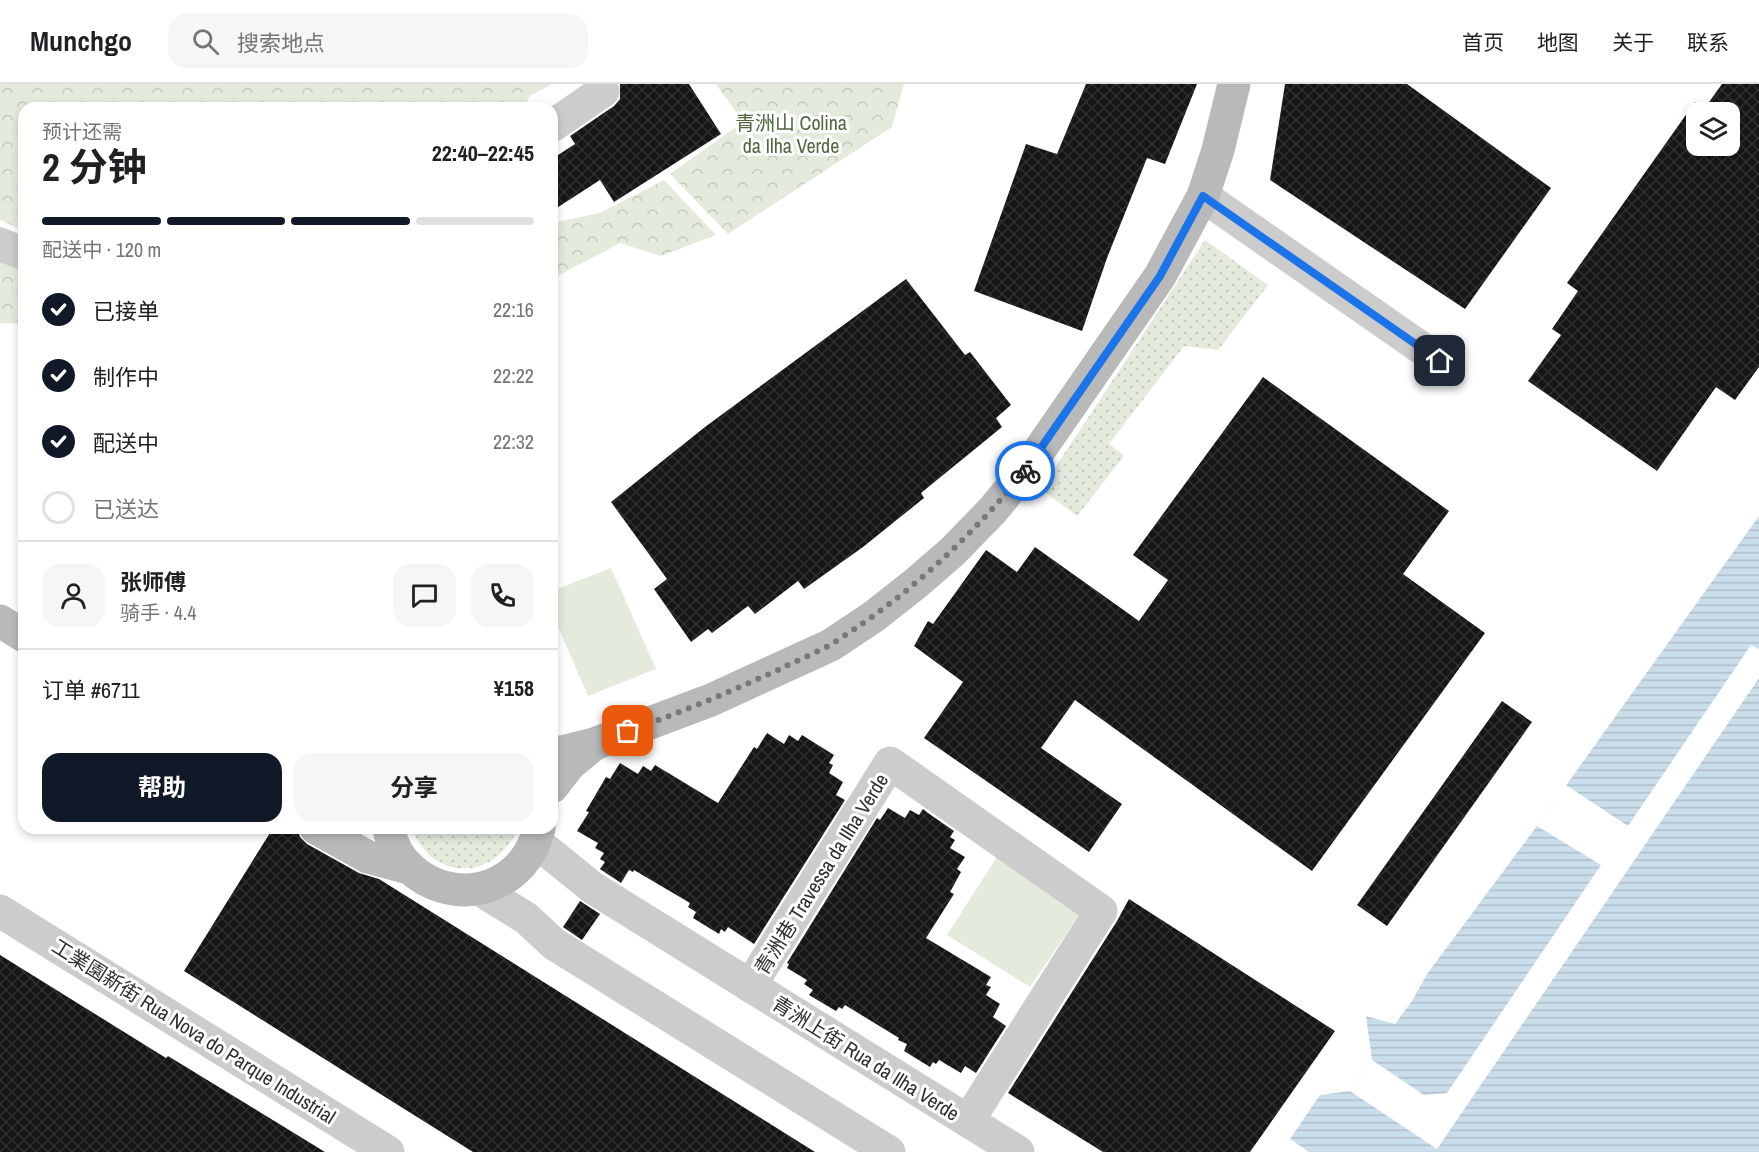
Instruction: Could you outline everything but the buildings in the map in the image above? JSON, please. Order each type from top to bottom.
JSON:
[{"type":"main road","points":[[558,752],[594,744],[711,700],[831,645],[873,617],[952,552],[992,511],[1025,471],[1160,276],[1203,196],[1218,150],[1234,84]]},
{"type":"main road","points":[[0,621],[18,632]]},
{"type":"main road","points":[[558,779],[570,764],[594,744]]},
{"type":"main road","points":[[327,834],[368,856],[409,868],[429,882],[453,890],[479,889],[503,880],[523,864],[538,835]]},
{"type":"main road","points":[[391,834],[394,847],[409,868]]},
{"type":"street","points":[[558,122],[603,91]]},
{"type":"street","points":[[1203,196],[1440,361]]},
{"type":"street","points":[[0,244],[18,252]]},
{"type":"street","name":"青洲巷 Travessa da Ilha Verde","points":[[750,986],[890,763],[1101,911],[968,1121]]},
{"type":"street","name":"青洲上街 Rua da Ilha Verde","points":[[538,835],[593,888],[1018,1152]]},
{"type":"street","points":[[479,889],[526,918],[554,944],[889,1152]]},
{"type":"street","name":"工業園新街 Rua Nova do Parque Industrial","points":[[0,911],[388,1152]]},
{"type":"green space","points":[[0,84],[552,84],[530,96],[526,102],[18,102],[18,228],[0,220]]},
{"type":"green space","name":"青洲山 Colina da Ilha Verde","points":[[716,84],[904,84],[892,127],[728,234],[670,174],[743,122]]},
{"type":"green space","points":[[664,180],[716,235],[661,256],[620,243],[558,276],[558,222],[600,213]]},
{"type":"green space","points":[[0,227],[18,236],[18,324],[0,323]]},
{"type":"green space","points":[[1205,240],[1268,285],[1218,350],[1184,346],[1109,444],[1124,456],[1077,516],[1041,489]]},
{"type":"green space","points":[[611,568],[656,669],[588,696],[558,627],[558,589]]},
{"type":"green space","points":[[415,834],[514,834],[508,845],[495,858],[480,866],[464,868],[449,866],[434,859],[421,846]]},
{"type":"green space","points":[[1000,852],[1081,912],[1030,987],[947,935]]},
{"type":"water","points":[[1759,516],[1759,1152],[1309,1152],[1290,1139],[1320,1095],[1350,1091],[1372,1060],[1366,1016],[1395,1024],[1412,1001],[1427,974],[1537,826]]},
{"type":"pier","points":[[1751,645],[1759,649],[1759,678],[1437,1149],[1350,1091],[1372,1060],[1424,1095],[1447,1093],[1601,865],[1537,826],[1566,785],[1628,826]]},
{"type":"way so far","points":[[628,731],[711,700],[831,645],[873,617],[952,552],[992,511],[1025,471]]},
{"type":"route","points":[[1025,471],[1160,276],[1203,196],[1440,361]]}]
